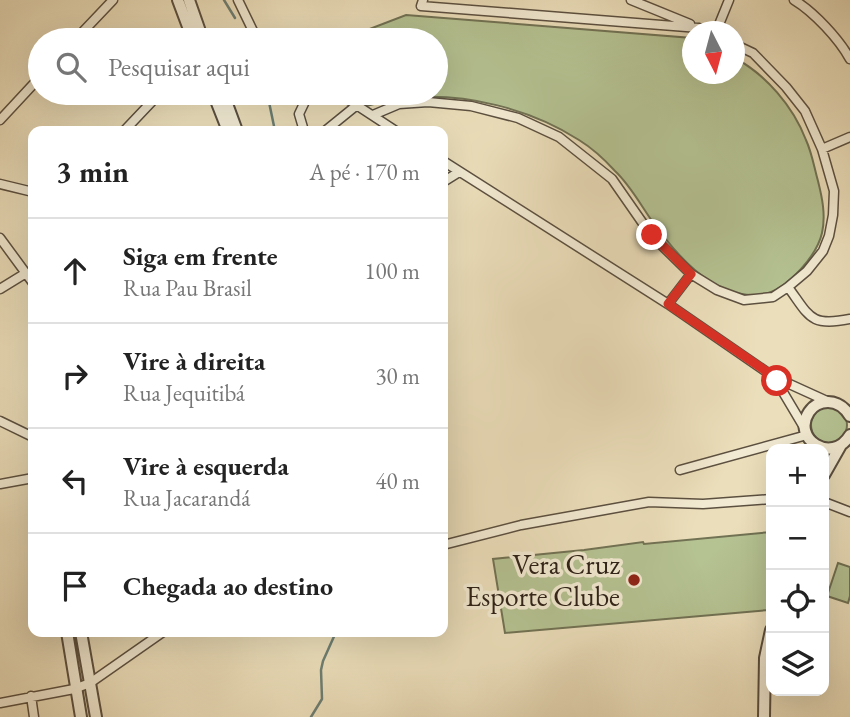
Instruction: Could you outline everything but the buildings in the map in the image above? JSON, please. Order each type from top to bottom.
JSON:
[{"type":"street","points":[[86,28],[113,0]]},
{"type":"street","points":[[178,0],[188,28]]},
{"type":"street","points":[[188,0],[199,28]]},
{"type":"street","points":[[238,0],[252,28]]},
{"type":"street","points":[[631,0],[682,21]]},
{"type":"street","points":[[720,21],[729,0]]},
{"type":"street","points":[[794,0],[805,6],[827,29],[850,59]]},
{"type":"street","points":[[422,3],[682,26]]},
{"type":"street","points":[[448,104],[471,106],[518,118],[559,138],[612,179],[652,235],[691,274],[717,290],[744,300],[773,297],[807,271],[823,251],[833,215],[834,191],[822,149],[805,111],[753,53],[745,49]]},
{"type":"street","points":[[0,120],[28,90]]},
{"type":"street","points":[[129,126],[149,105]]},
{"type":"street","points":[[218,105],[227,126]]},
{"type":"street","points":[[227,105],[235,126]]},
{"type":"street","points":[[303,105],[299,114],[303,126]]},
{"type":"street","points":[[331,126],[357,105],[389,126]]},
{"type":"street","points":[[373,115],[397,105]]},
{"type":"street","points":[[822,149],[850,137]]},
{"type":"street","points":[[448,164],[668,304],[775,377],[841,405],[850,416]]},
{"type":"street","points":[[448,179],[459,172]]},
{"type":"street","points":[[0,184],[28,191]]},
{"type":"street","points":[[0,238],[28,276]]},
{"type":"street","points":[[0,289],[26,273]]},
{"type":"street","points":[[668,304],[691,274]]},
{"type":"street","points":[[788,287],[808,314],[816,320],[833,322],[850,319]]},
{"type":"street","points":[[775,377],[810,439],[825,449],[841,445]]},
{"type":"street","points":[[810,439],[805,422],[811,410],[822,403],[850,399]]},
{"type":"street","points":[[0,421],[28,435]]},
{"type":"street","points":[[829,466],[850,435]]},
{"type":"street","points":[[680,470],[810,439]]},
{"type":"street","points":[[0,484],[28,479]]},
{"type":"street","points":[[448,544],[521,524],[649,502],[703,504],[766,499]]},
{"type":"street","points":[[829,504],[850,512]]},
{"type":"street","points":[[764,717],[765,658],[770,633]]},
{"type":"street","points":[[68,637],[81,717]]},
{"type":"street","points":[[82,637],[96,717]]},
{"type":"street","points":[[0,703],[90,683],[156,637]]},
{"type":"street","points":[[31,696],[34,717]]},
{"type":"green space","points":[[406,15],[682,37],[682,84],[745,84],[745,64],[768,82],[786,104],[808,145],[824,213],[822,233],[814,252],[792,278],[770,292],[757,295],[740,294],[709,280],[670,245],[625,182],[584,143],[560,129],[519,112],[474,100],[448,98],[448,28],[372,28]]},
{"type":"green space","points":[[829,407],[842,412],[847,425],[842,438],[829,443],[816,438],[811,425],[816,412]]},
{"type":"green space","name":"Vera Cruz Esporte Clube","points":[[766,532],[766,610],[505,633],[493,559]]},
{"type":"green space","points":[[838,563],[850,567],[848,603],[829,597]]},
{"type":"waterway","points":[[224,0],[235,18]]},
{"type":"waterway","points":[[270,105],[274,126]]},
{"type":"waterway","points":[[311,717],[322,699],[321,670],[334,637]]},
{"type":"place","name":"Vera Cruz Esporte Clube","points":[[634,580]]},
{"type":"route","points":[[652,235],[691,274],[668,304],[775,377],[777,381]]}]
